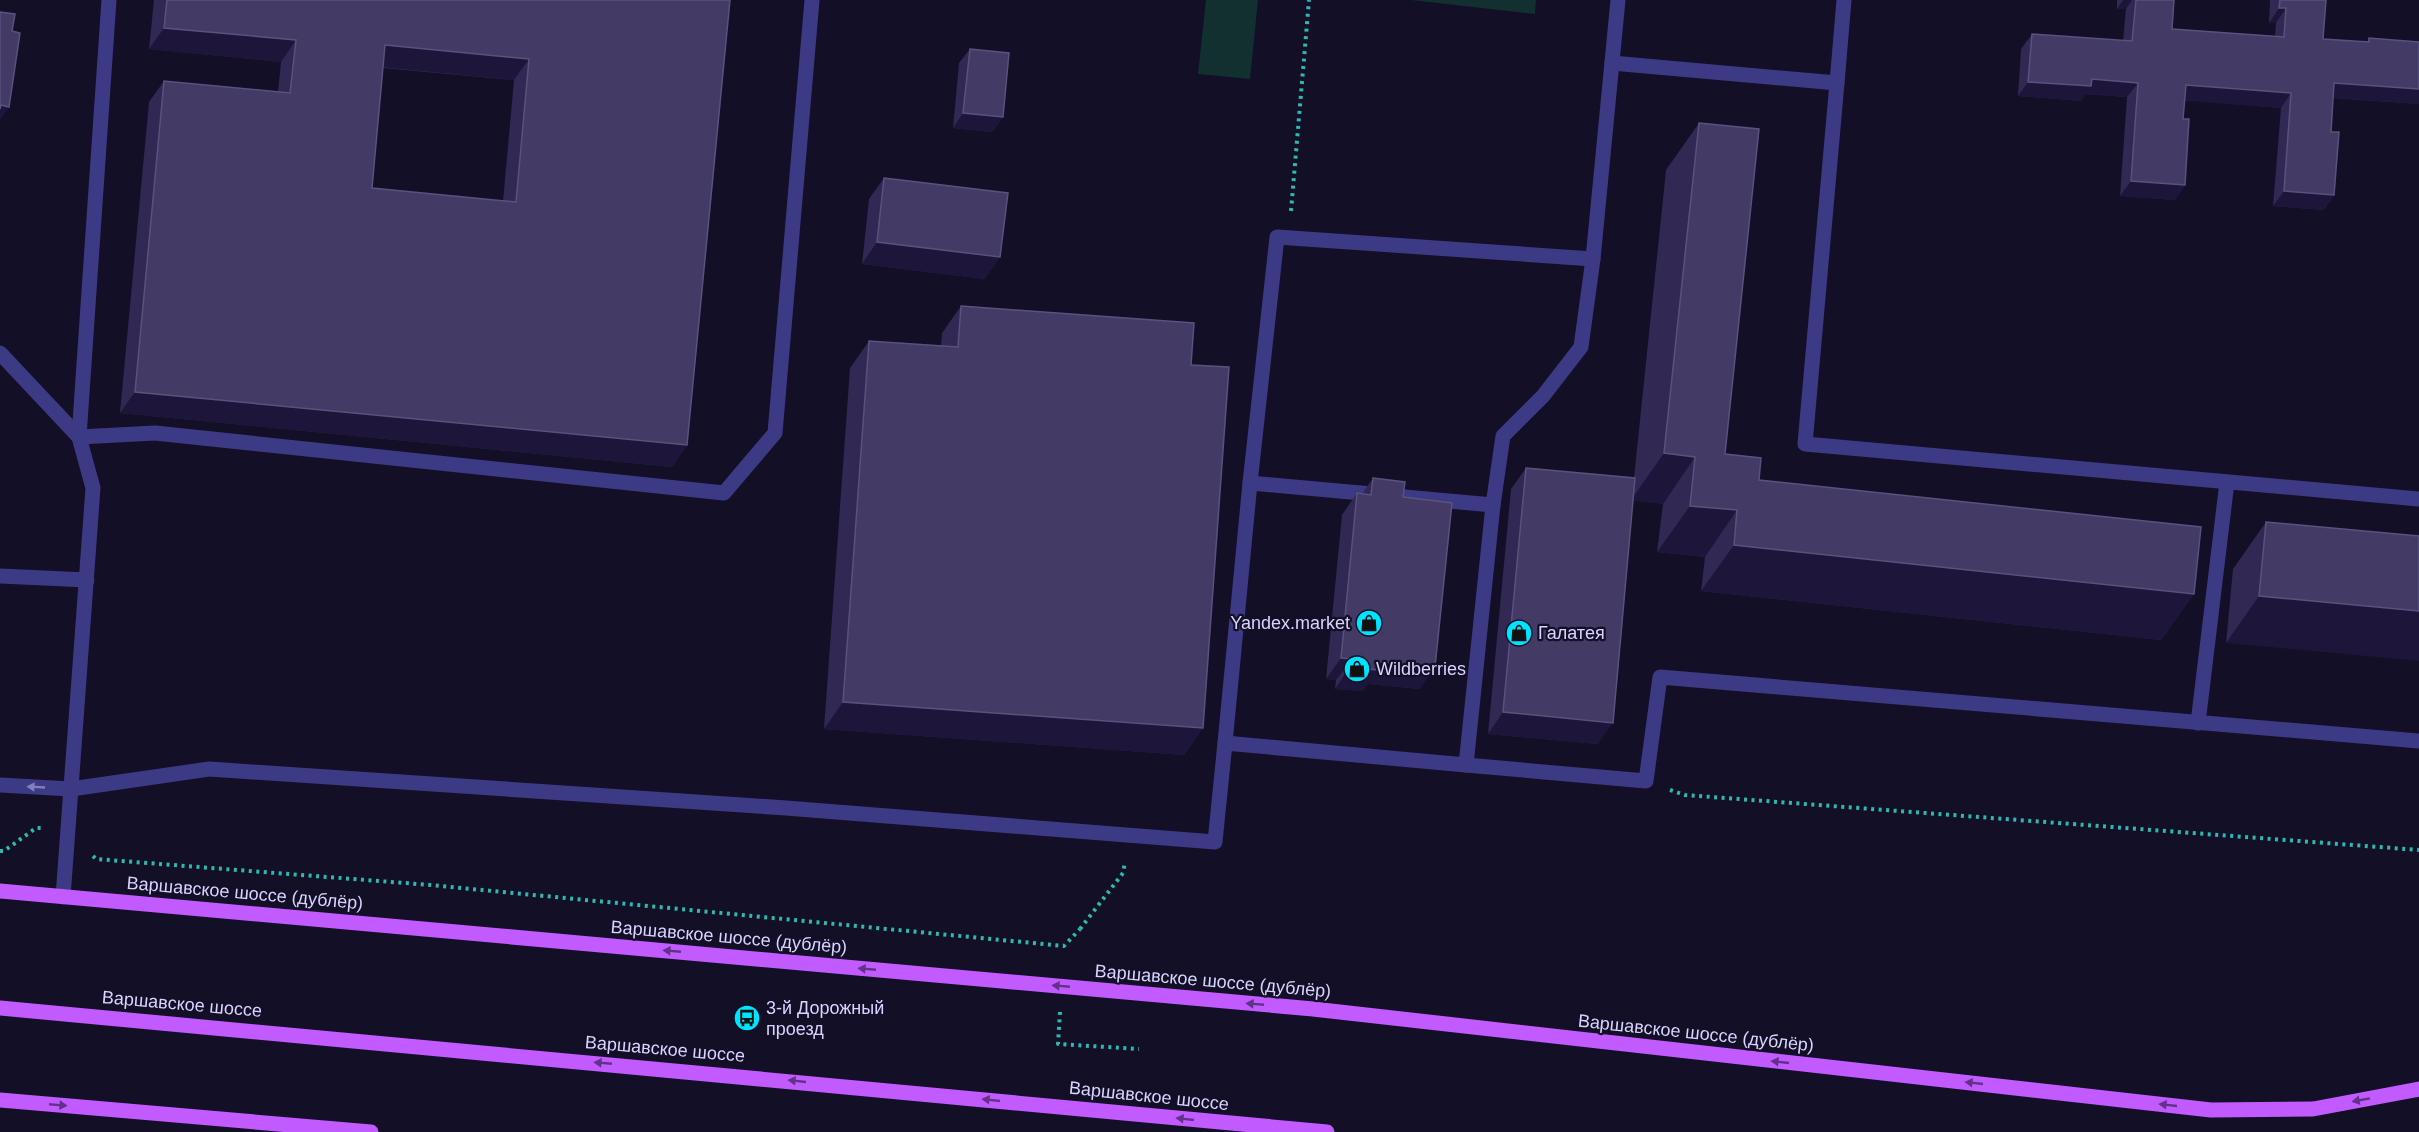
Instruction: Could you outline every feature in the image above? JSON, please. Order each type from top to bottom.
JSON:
[{"type":"main road","name":"Варшавское шоссе (дублёр)","points":[[0,891],[1313,1009],[2211,1110],[2313,1109],[2419,1089]]},
{"type":"main road","name":"Варшавское шоссе","points":[[0,1008],[1327,1132]]},
{"type":"main road","points":[[0,1100],[371,1132]]},
{"type":"lane","points":[[63,897],[93,488],[79,436],[110,0]]},
{"type":"lane","points":[[0,353],[79,436],[155,433],[724,493],[775,433],[812,0]]},
{"type":"lane","points":[[1466,765],[1493,505],[1503,436],[1543,396],[1581,347],[1593,259],[1618,0]]},
{"type":"lane","points":[[1844,0],[1805,444],[2419,499]]},
{"type":"lane","points":[[1612,63],[1837,83]]},
{"type":"lane","points":[[0,784],[71,789],[209,769],[786,808],[1215,842],[1277,237],[1593,259]]},
{"type":"lane","points":[[2198,723],[2227,482]]},
{"type":"lane","points":[[1250,483],[1493,505]]},
{"type":"lane","points":[[0,576],[87,580]]},
{"type":"lane","points":[[1225,743],[1646,781],[1660,677],[2419,741]]},
{"type":"path","points":[[1288,237],[1309,0]]},
{"type":"path","points":[[1646,781],[1685,795],[2419,850]]},
{"type":"path","points":[[0,851],[4,851],[36,828],[67,829],[96,859],[442,886],[1064,946],[1123,873]]},
{"type":"path","points":[[1058,1044],[1139,1049]]},
{"type":"green space","points":[[1206,0],[1258,0],[1250,79],[1198,74]]},
{"type":"green space","points":[[1411,0],[1536,0],[1535,14]]},
{"type":"building","points":[[167,0],[730,0],[687,445],[135,392],[164,81],[290,93],[296,40],[164,28]],"holes":[[[385,45],[529,59],[516,202],[372,188]]]},
{"type":"building","points":[[2136,0],[2174,0],[2172,29],[2284,37],[2286,8],[2279,8],[2280,0],[2326,0],[2323,39],[2369,42],[2369,38],[2419,42],[2419,89],[2334,83],[2331,132],[2339,132],[2334,195],[2284,191],[2291,93],[2186,85],[2183,119],[2189,119],[2185,185],[2131,181],[2138,83],[2092,79],[2091,86],[2028,82],[2032,34],[2132,41]]},
{"type":"building","points":[[0,12],[15,14],[12,31],[20,33],[9,107],[1,105],[0,109]]},
{"type":"building","points":[[970,49],[1009,53],[1003,117],[963,113]]},
{"type":"building","points":[[1699,123],[1759,129],[1725,454],[1761,458],[1759,480],[2201,527],[2194,594],[1734,545],[1737,510],[1690,506],[1695,457],[1664,453]]},
{"type":"building","points":[[884,178],[1008,193],[1000,257],[877,242]]},
{"type":"building","points":[[961,306],[1194,323],[1191,365],[1229,367],[1203,728],[843,702],[869,341],[958,347]]},
{"type":"building","points":[[1526,468],[1635,478],[1613,723],[1503,712]]},
{"type":"building","points":[[1373,478],[1405,482],[1403,497],[1452,503],[1435,667],[1378,662],[1377,670],[1350,667],[1352,659],[1341,658],[1357,493],[1371,495]]},
{"type":"building","points":[[2266,522],[2419,536],[2419,611],[2259,596]]},
{"type":"place","name":"Yandex.market","points":[[1369,623]]},
{"type":"place","name":"Галатея","points":[[1519,633]]},
{"type":"place","name":"Wildberries","points":[[1357,669]]},
{"type":"place","name":"3-й Дорожный проезд","points":[[747,1018]]}]
